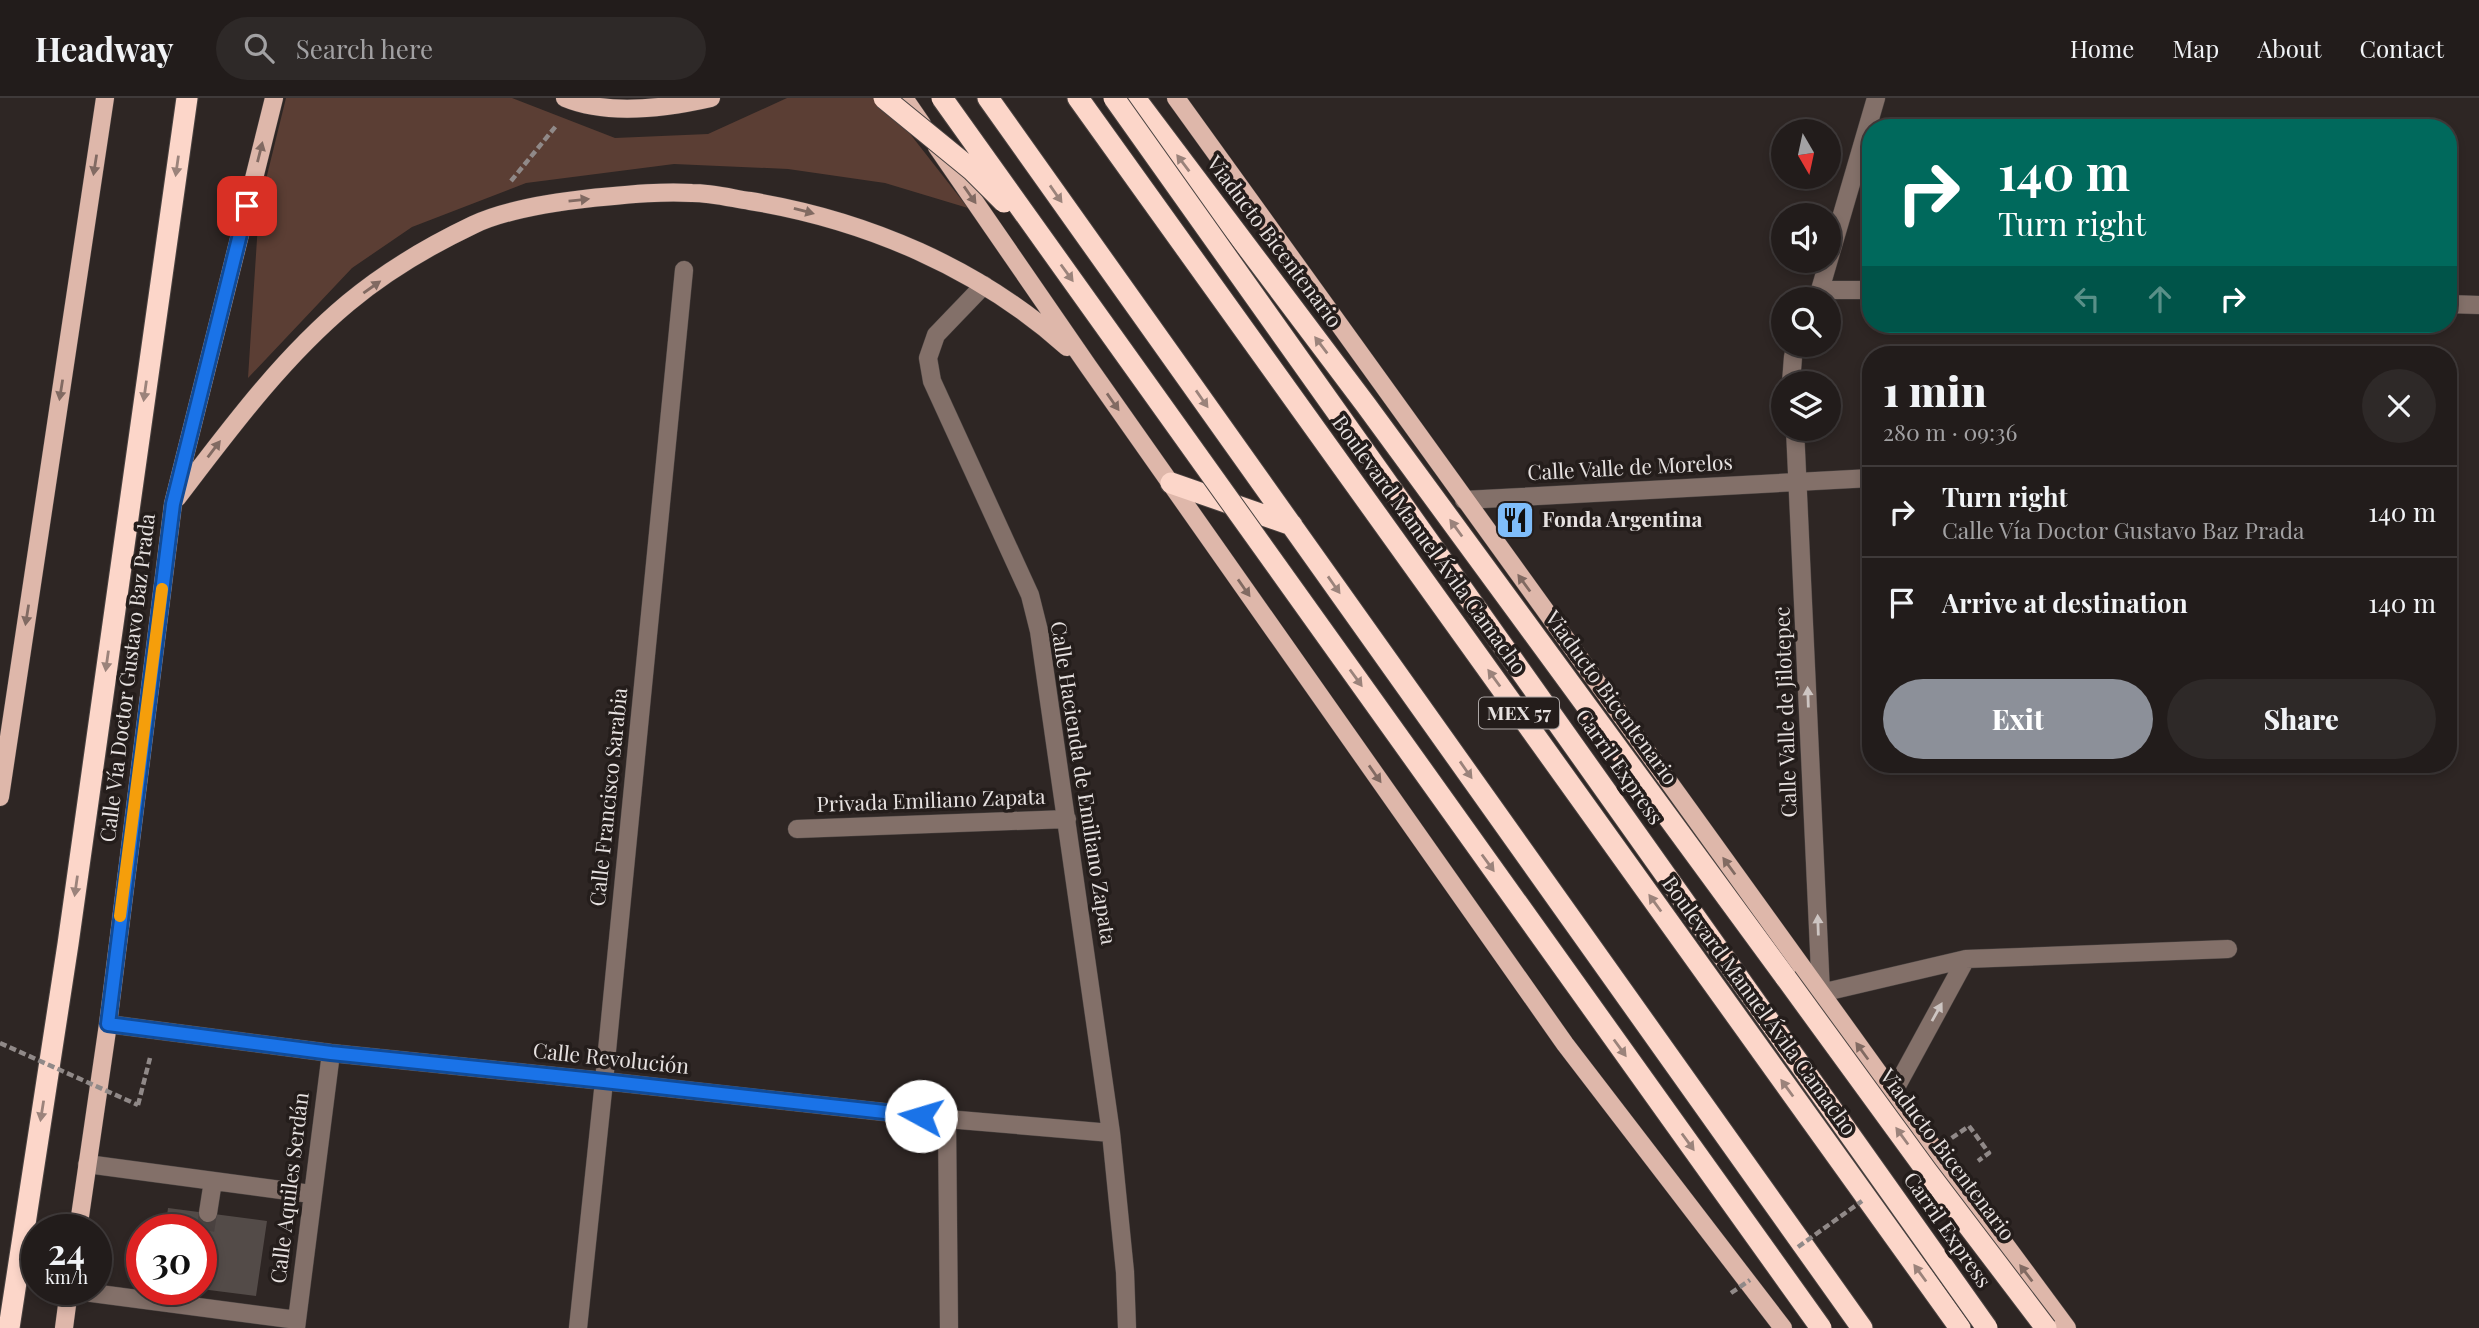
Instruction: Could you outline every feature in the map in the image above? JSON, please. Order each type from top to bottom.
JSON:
[{"type":"highway","points":[[9,1328],[68,944],[187,98]]},
{"type":"highway","points":[[884,98],[972,170],[1013,210],[1028,219]]},
{"type":"highway","points":[[942,98],[1821,1328]]},
{"type":"highway","points":[[988,98],[1862,1328]]},
{"type":"highway","name":"Boulevard Manuel Ávila Camacho","points":[[1078,98],[1960,1328]]},
{"type":"highway","name":"Carril Express","points":[[1114,98],[1987,1328]]},
{"type":"highway","name":"Viaducto Bicentenario","points":[[1135,98],[1366,405],[1926,1170],[2046,1328]]},
{"type":"highway","points":[[1171,484],[1292,525]]},
{"type":"main road","points":[[0,797],[105,98]]},
{"type":"main road","name":"Calle Vía Doctor Gustavo Baz Prada","points":[[80,1214],[108,1024],[173,504],[274,98]]},
{"type":"main road","points":[[570,100],[632,110],[680,105],[711,98]]},
{"type":"main road","points":[[904,98],[1088,366],[1564,1044],[1783,1328]]},
{"type":"main road","points":[[1176,98],[1893,1093],[2067,1328]]},
{"type":"main road","points":[[173,504],[228,431],[285,364],[348,303],[415,257],[476,223],[545,203],[622,195],[692,192],[786,207],[876,233],[923,252],[984,285],[1051,332],[1088,366]]},
{"type":"main road","points":[[64,1328],[67,1305]]},
{"type":"street","points":[[1870,119],[1876,98]]},
{"type":"street","points":[[1820,287],[1862,145]]},
{"type":"street","name":"Calle Francisco Sarabia","points":[[578,1328],[684,270]]},
{"type":"street","name":"Calle Hacienda de Emiliano Zapata","points":[[984,285],[936,335],[928,358],[932,382],[1030,596],[1039,631],[1111,1133],[1125,1272],[1126,1328]]},
{"type":"street","points":[[1841,292],[1862,291]]},
{"type":"street","points":[[2457,304],[2479,305]]},
{"type":"street","name":"Calle Valle de Jilotepec","points":[[1796,441],[1821,993]]},
{"type":"street","name":"Calle Valle de Morelos","points":[[1464,500],[1862,478]]},
{"type":"street","name":"Privada Emiliano Zapata","points":[[796,829],[1067,819]]},
{"type":"street","points":[[1821,993],[1966,959],[2228,949]]},
{"type":"street","points":[[1893,1093],[1966,959]]},
{"type":"street","name":"Calle Revolución","points":[[108,1024],[331,1053],[947,1119],[1111,1133]]},
{"type":"street","name":"Calle Aquiles Serdán","points":[[297,1324],[311,1194],[331,1053]]},
{"type":"street","points":[[947,1119],[949,1328]]},
{"type":"street","points":[[87,1164],[311,1194]]},
{"type":"street","points":[[208,1213],[213,1181]]},
{"type":"street","points":[[217,1304],[297,1324]]},
{"type":"path","points":[[509,183],[570,100]]},
{"type":"path","points":[[0,1043],[138,1105],[150,1058],[162,1060]]},
{"type":"path","points":[[1935,1150],[1969,1126],[1989,1153]]},
{"type":"path","points":[[1788,1254],[1867,1198]]},
{"type":"path","points":[[1731,1293],[1754,1278]]},
{"type":"shaded area","points":[[286,98],[512,98],[615,138],[708,134],[787,98],[882,98],[968,208],[885,183],[788,169],[674,164],[526,183],[412,227],[352,268],[248,378],[259,208]]},
{"type":"building","points":[[168,1208],[214,1214],[167,1214]]},
{"type":"building","points":[[217,1214],[267,1221],[256,1296],[217,1291]]},
{"type":"slow traffic","points":[[120,916],[162,589]]},
{"type":"place","name":"Fonda Argentina","points":[[1515,520]]},
{"type":"route","points":[[247,206],[173,504],[108,1024],[331,1053],[921,1116]]}]
